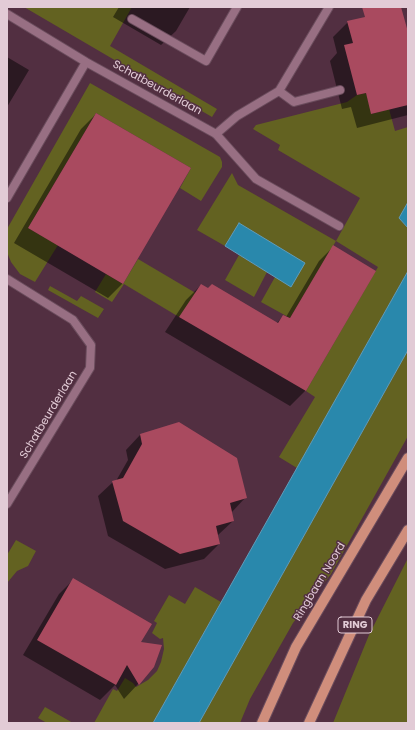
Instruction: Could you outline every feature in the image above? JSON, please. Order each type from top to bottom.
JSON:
[{"type":"main road","name":"Ringbaan Noord","points":[[262,723],[296,647],[408,458]]},
{"type":"main road","name":"RING","points":[[310,723],[366,600],[408,530]]},
{"type":"street","points":[[132,19],[206,61],[237,7]]},
{"type":"street","points":[[216,134],[237,116],[279,91],[329,7]]},
{"type":"street","name":"Schatbeurderlaan","points":[[7,14],[86,62],[216,134],[256,179],[339,226]]},
{"type":"street","points":[[7,198],[86,62]]},
{"type":"street","points":[[279,91],[294,102],[340,90]]},
{"type":"street","name":"Schatbeurderlaan","points":[[7,279],[73,320],[91,345],[90,368],[7,504]]},
{"type":"shaded area","points":[[24,7],[132,7],[110,46],[217,109],[212,117]]},
{"type":"shaded area","points":[[90,83],[220,157],[222,167],[201,201],[180,188],[191,168],[96,113],[28,228],[58,245],[35,282],[20,274],[11,262],[7,252],[7,229]]},
{"type":"shaded area","points":[[366,93],[372,114],[389,109],[395,131],[408,127],[408,202],[399,218],[408,228],[408,271],[297,468],[279,457],[315,397],[306,391],[378,267],[336,241],[360,198],[278,150],[280,145],[253,129],[256,125],[347,102],[357,95]]},
{"type":"shaded area","points":[[232,173],[238,185],[336,241],[290,318],[261,302],[275,277],[291,287],[239,223],[225,246],[197,230]]},
{"type":"shaded area","points":[[239,255],[267,272],[254,297],[225,280]]},
{"type":"shaded area","points":[[138,259],[199,295],[179,317],[124,284],[112,302],[95,292],[106,274],[123,284]]},
{"type":"shaded area","points":[[50,286],[77,301],[81,296],[104,309],[98,318],[48,290]]},
{"type":"shaded area","points":[[408,350],[408,436],[331,574],[293,623],[250,699],[240,723],[199,723]]},
{"type":"shaded area","points":[[16,540],[36,551],[28,566],[17,571],[7,583],[7,555]]},
{"type":"shaded area","points":[[408,558],[408,723],[333,723],[369,635]]},
{"type":"shaded area","points":[[195,587],[221,602],[153,723],[94,723],[113,689],[117,691],[125,678],[136,687],[148,680],[157,671],[164,649],[163,638],[160,639],[152,633],[157,623],[154,621],[169,595],[185,604]]},
{"type":"shaded area","points":[[45,707],[73,723],[47,723],[38,718]]},
{"type":"water","points":[[408,202],[408,228],[399,218]]},
{"type":"water","points":[[239,223],[305,263],[291,287],[225,246]]},
{"type":"water","points":[[408,271],[408,350],[199,723],[153,723]]},
{"type":"building","points":[[362,7],[401,7],[408,32],[408,105],[371,114],[366,93],[357,95],[344,45],[353,43],[347,21],[365,17]]},
{"type":"building","points":[[96,113],[191,168],[123,284],[28,228]]},
{"type":"building","points":[[333,245],[376,271],[306,391],[179,317],[201,284],[208,288],[212,284],[278,323],[283,315],[290,318]]},
{"type":"building","points":[[179,422],[237,458],[247,498],[230,503],[234,521],[216,526],[220,544],[180,554],[123,521],[112,481],[123,478],[142,444],[140,434]]},
{"type":"building","points":[[73,578],[152,624],[141,642],[162,645],[154,667],[139,685],[127,665],[116,685],[37,640]]}]
